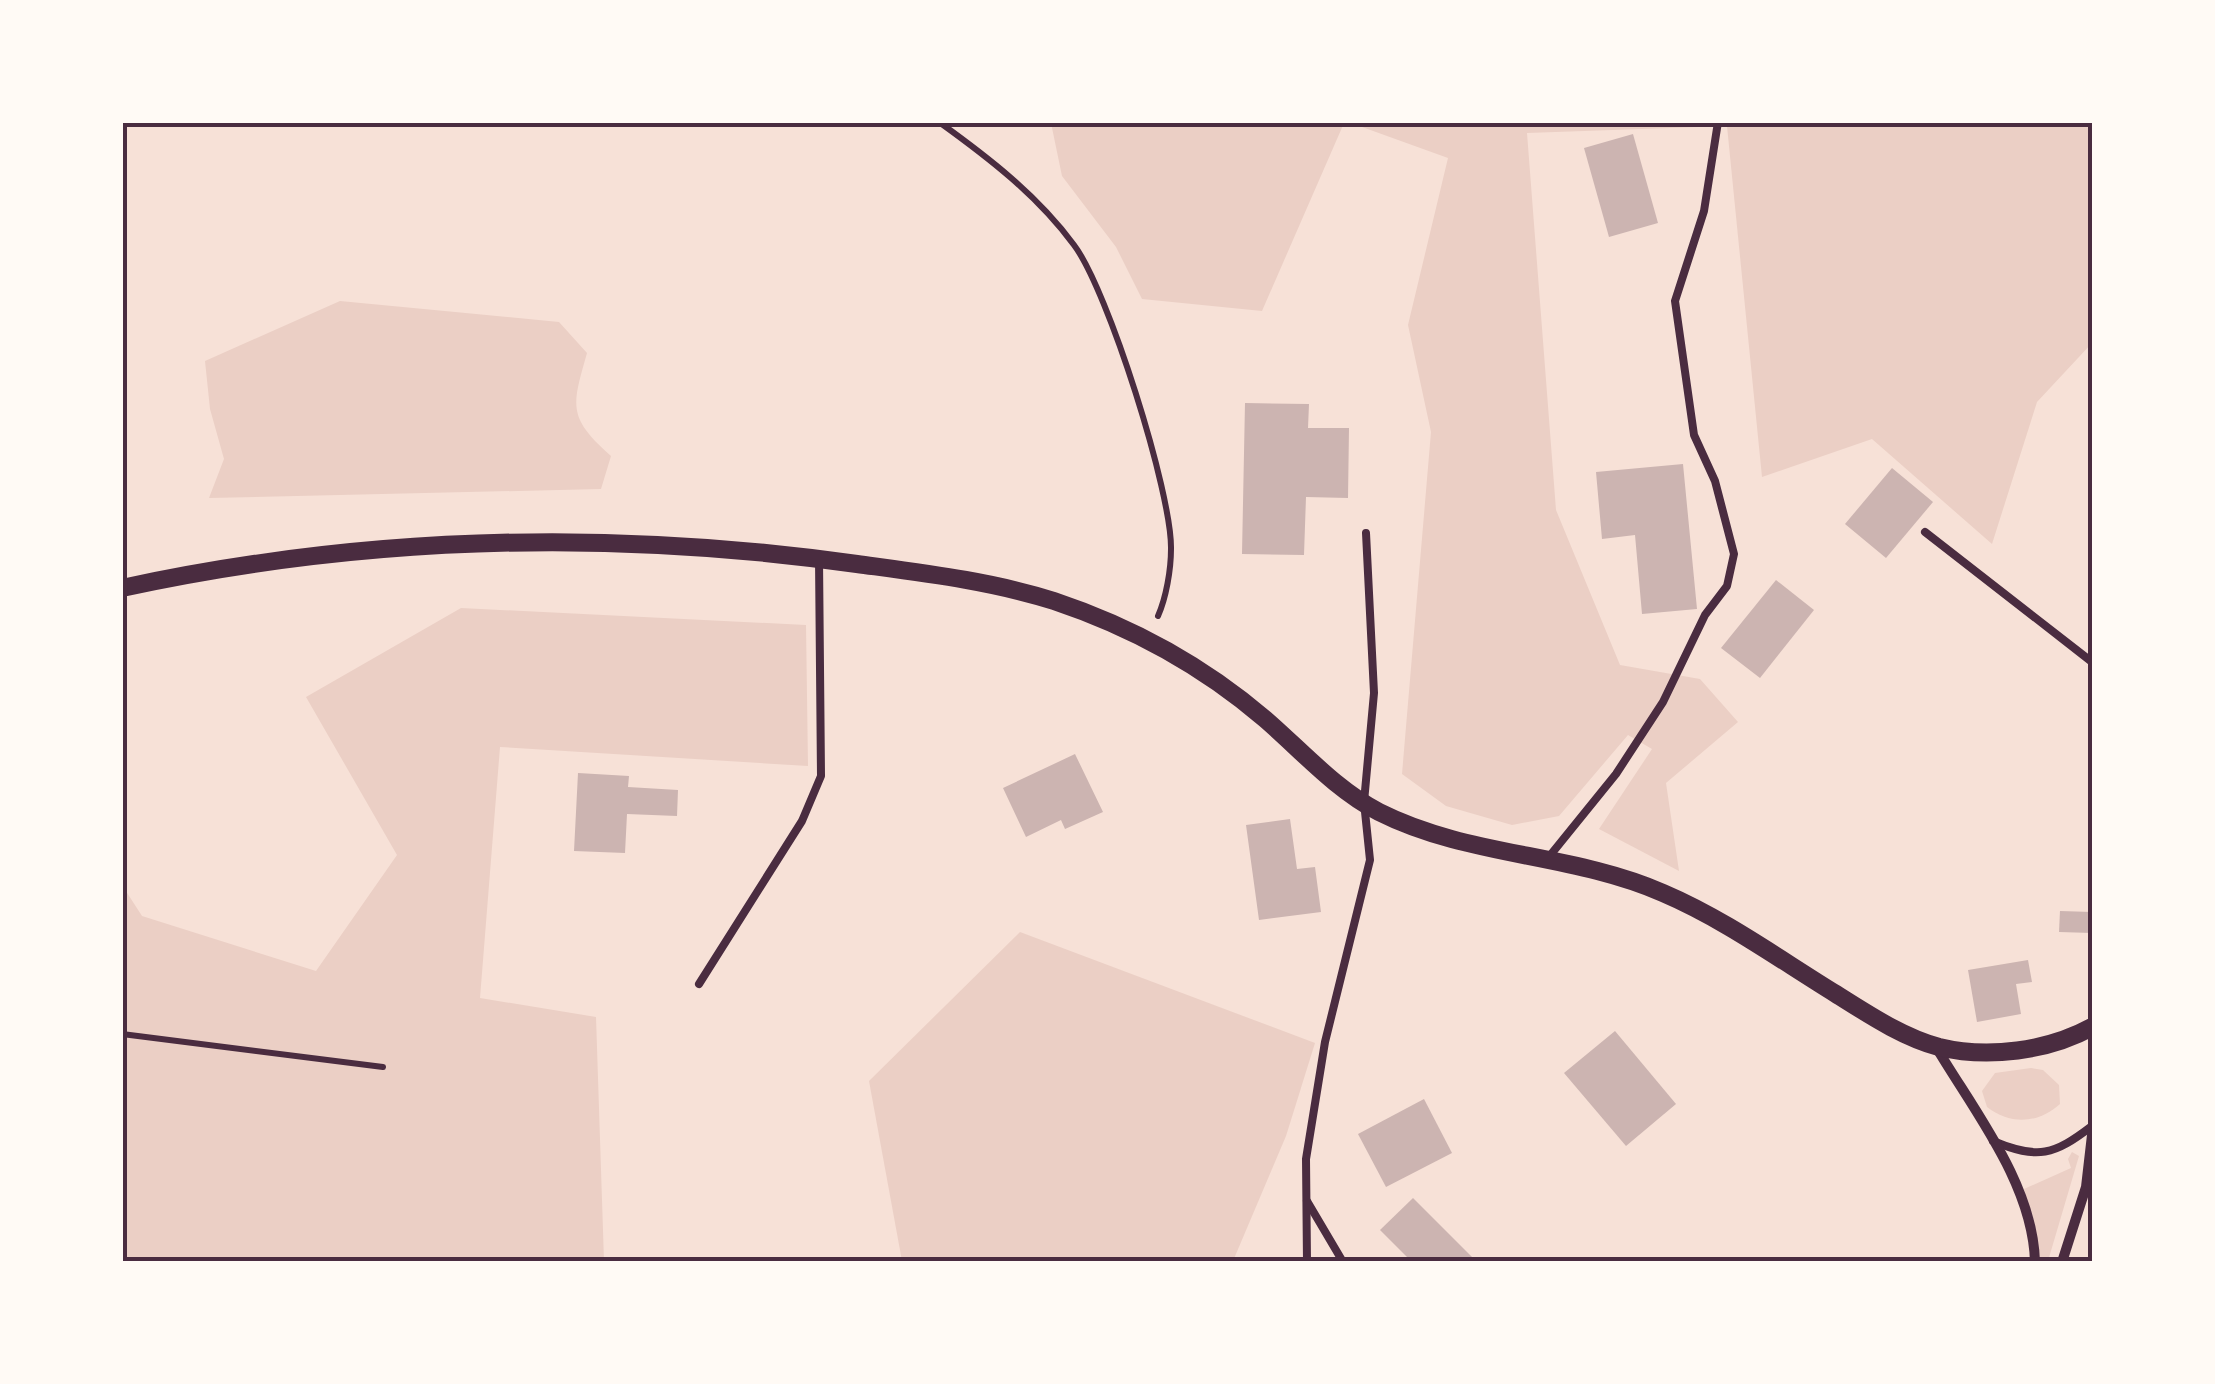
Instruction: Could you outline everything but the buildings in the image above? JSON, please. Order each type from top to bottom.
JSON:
[{"type":"street","points":[[122,588],[257,562],[460,542],[626,541],[819,559],[956,578],[1053,601],[1148,639],[1212,676],[1338,785],[1364,802],[1420,830],[1591,867],[1664,893],[1876,1019],[1936,1046],[1970,1053],[2009,1052],[2092,1026]]},
{"type":"street","points":[[1936,1046],[1994,1142],[2017,1190],[2034,1243],[2035,1262]]},
{"type":"street","points":[[2062,1262],[2086,1186],[2092,1135]]},
{"type":"lane","points":[[1548,858],[1616,774],[1663,702],[1705,615],[1727,586],[1734,554],[1715,481],[1694,435],[1675,300],[1704,210],[1718,122]]},
{"type":"lane","points":[[1925,532],[2092,662]]},
{"type":"lane","points":[[1307,1262],[1306,1159],[1325,1042],[1370,860],[1364,802],[1374,693],[1366,533]]},
{"type":"lane","points":[[699,984],[802,821],[821,776],[819,559]]},
{"type":"lane","points":[[1994,1142],[2038,1154],[2071,1142],[2092,1126]]},
{"type":"lane","points":[[1306,1201],[1343,1262]]},
{"type":"path","points":[[938,122],[1030,194],[1076,248],[1109,315],[1149,440],[1172,548],[1162,608],[1148,639]]},
{"type":"path","points":[[122,1034],[384,1067]]},
{"type":"shaded area","points":[[1051,122],[1344,123],[1262,311],[1142,299],[1116,247],[1062,176]]},
{"type":"shaded area","points":[[1351,123],[2092,123],[2092,343],[2037,402],[1992,544],[1872,439],[1762,477],[1727,126],[1527,133],[1556,510],[1620,665],[1700,679],[1738,722],[1666,783],[1679,871],[1599,829],[1652,749],[1628,735],[1559,816],[1512,825],[1446,806],[1402,774],[1431,432],[1408,325],[1448,158]]},
{"type":"shaded area","points":[[340,301],[559,322],[587,353],[578,386],[577,410],[587,431],[611,456],[601,489],[209,498],[224,459],[210,409],[205,361]]},
{"type":"shaded area","points":[[461,608],[806,625],[808,766],[500,747],[480,998],[596,1017],[604,1261],[123,1261],[122,885],[142,916],[316,971],[397,855],[306,697]]},
{"type":"shaded area","points":[[1020,932],[1315,1043],[1286,1136],[1233,1261],[902,1261],[869,1081]]},
{"type":"shaded area","points":[[2043,1070],[2059,1085],[2060,1104],[2043,1115],[2024,1120],[2005,1117],[1987,1107],[1982,1091],[1995,1073]]},
{"type":"shaded area","points":[[2072,1152],[2079,1156],[2048,1261],[2039,1261],[2024,1189],[2071,1168],[2068,1159]]}]
